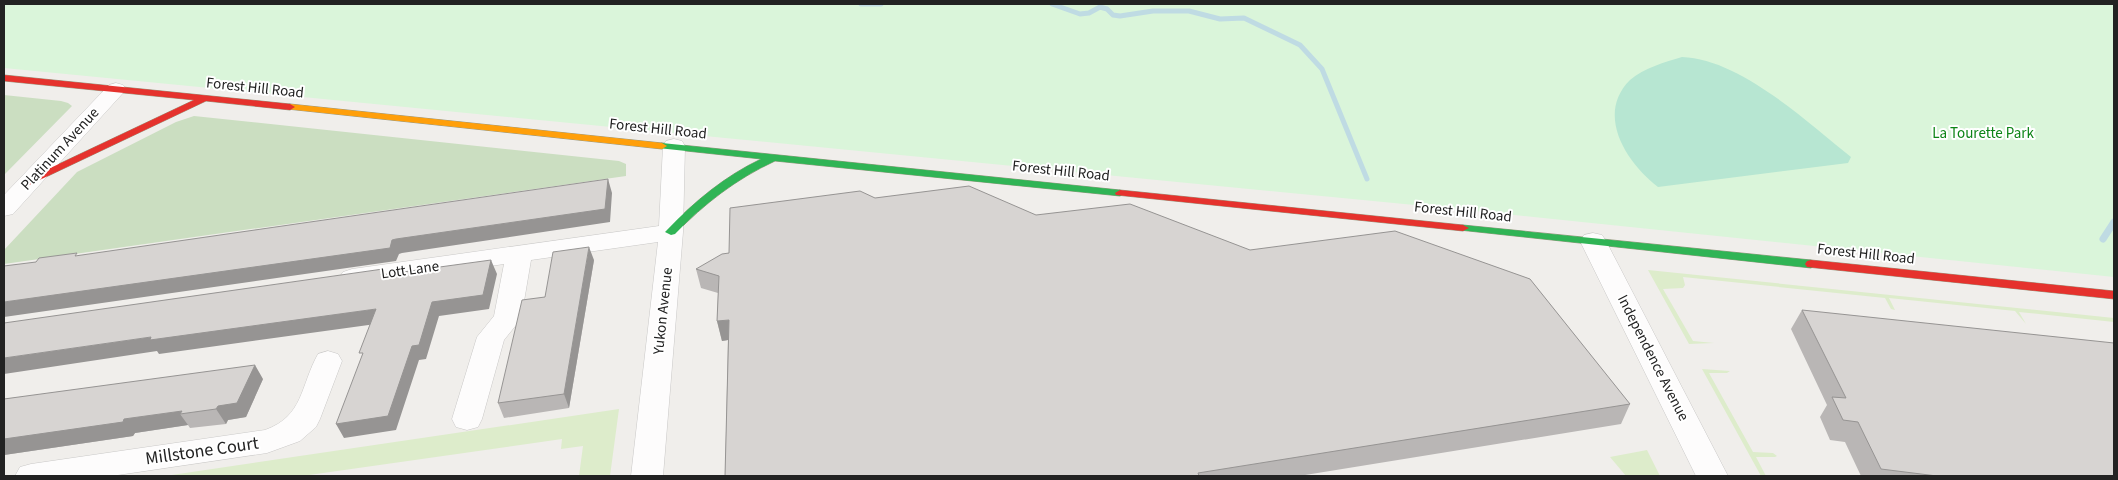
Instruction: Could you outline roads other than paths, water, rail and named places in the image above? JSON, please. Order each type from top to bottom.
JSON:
[{"type":"street","name":"Forest Hill Road","points":[[4,78],[2114,295]]},
{"type":"street","name":"Platinum Avenue","points":[[4,208],[116,89]]},
{"type":"street","points":[[29,182],[206,98]]},
{"type":"street","name":"Yukon Avenue","points":[[648,476],[671,232],[674,146]]},
{"type":"street","points":[[671,232],[693,208],[719,187],[748,168],[774,157]]},
{"type":"street","name":"Lott Lane","points":[[325,282],[671,232]]},
{"type":"street","name":"Independence Avenue","points":[[1593,241],[1712,476]]},
{"type":"street","points":[[467,419],[491,337],[507,319],[520,254]]},
{"type":"street","name":"Millstone Court","points":[[31,476],[267,441],[289,433],[305,419],[328,361]]},
{"type":"waterway","points":[[861,4],[881,4]]},
{"type":"waterway","points":[[1052,4],[1080,14],[1089,13],[1100,7],[1107,9],[1113,15],[1120,16],[1153,11],[1189,11],[1220,19],[1244,18],[1300,45],[1322,69],[1367,179]]},
{"type":"waterway","points":[[2103,239],[2114,222]]},
{"type":"park label","name":"La Tourette Park","points":[[1983,133]]}]
